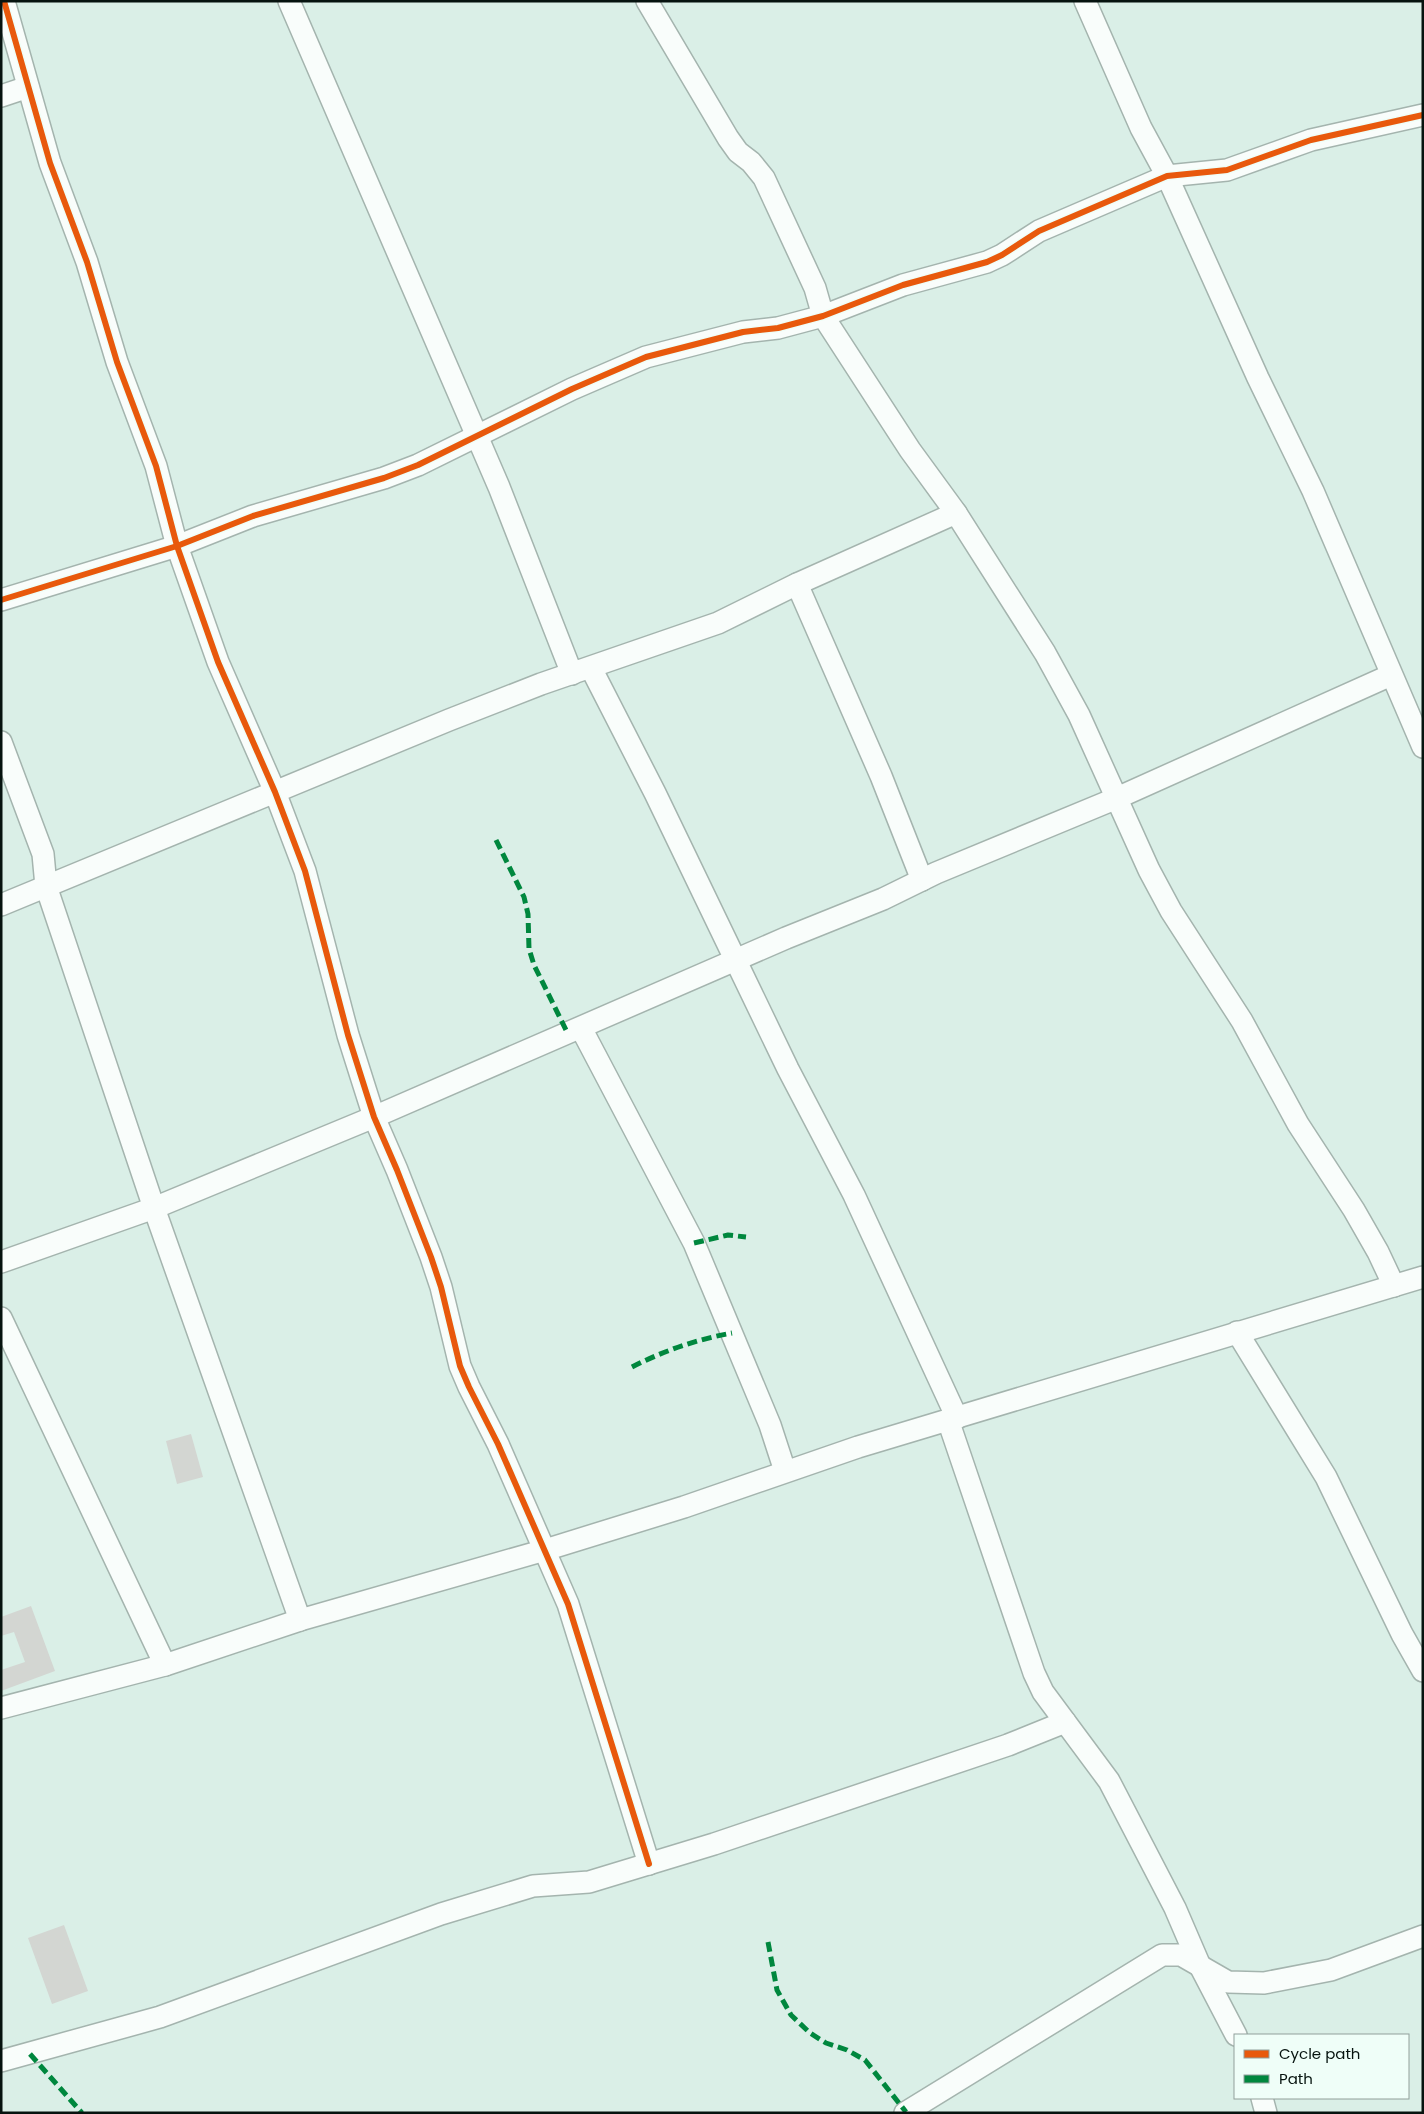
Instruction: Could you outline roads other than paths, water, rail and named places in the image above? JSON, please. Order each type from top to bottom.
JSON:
[{"type":"street","points":[[4,1],[50,163],[87,262],[117,362],[156,466],[177,546],[218,662],[275,792],[305,871],[348,1035],[374,1117],[431,1257],[441,1287],[460,1366],[468,1387],[498,1444],[545,1550],[579,1636],[649,1864]]},
{"type":"street","points":[[289,1],[477,435],[542,592],[582,671],[655,793],[788,1069],[854,1194],[953,1419],[1034,1673],[1043,1692],[1109,1781],[1175,1908],[1200,1966],[1235,2034]]},
{"type":"street","points":[[647,1],[728,138],[738,152],[752,162],[764,178],[815,288],[823,316],[910,450],[956,513],[1045,653],[1078,715],[1171,911],[1215,982],[1242,1021],[1298,1124],[1354,1210],[1378,1252],[1394,1286]]},
{"type":"street","points":[[1085,1],[1141,128],[1167,176],[1258,378],[1313,491],[1423,747]]},
{"type":"street","points":[[1,96],[28,88]]},
{"type":"street","points":[[1,600],[177,546],[253,516],[384,478],[418,465],[572,389],[646,357],[743,332],[778,328],[823,316],[903,285],[987,262],[1002,255],[1039,231],[1167,176],[1227,170],[1311,140],[1423,115]]},
{"type":"street","points":[[1,905],[458,717],[718,623],[797,584],[956,513]]},
{"type":"street","points":[[797,584],[881,776],[922,880]]},
{"type":"street","points":[[1,1262],[154,1208],[374,1117],[736,960],[883,899],[922,880],[1117,798],[1391,676]]},
{"type":"street","points":[[1,742],[43,854],[46,886],[154,1208],[300,1620]]},
{"type":"street","points":[[581,1028],[694,1243],[770,1425],[785,1471]]},
{"type":"street","points":[[1,1708],[165,1665],[300,1620],[545,1550],[684,1507],[785,1471],[1423,1277]]},
{"type":"street","points":[[1,1318],[165,1665]]},
{"type":"street","points":[[1237,1332],[1326,1477],[1402,1634],[1423,1671]]},
{"type":"street","points":[[2,2057],[160,2017],[441,1914],[533,1886],[589,1882],[714,1844],[948,1765],[1065,1722]]},
{"type":"street","points":[[904,2113],[1162,1955],[1181,1955],[1228,1982],[1264,1983],[1331,1970],[1423,1936]]},
{"type":"street","points":[[1262,2099],[1266,2113]]}]
